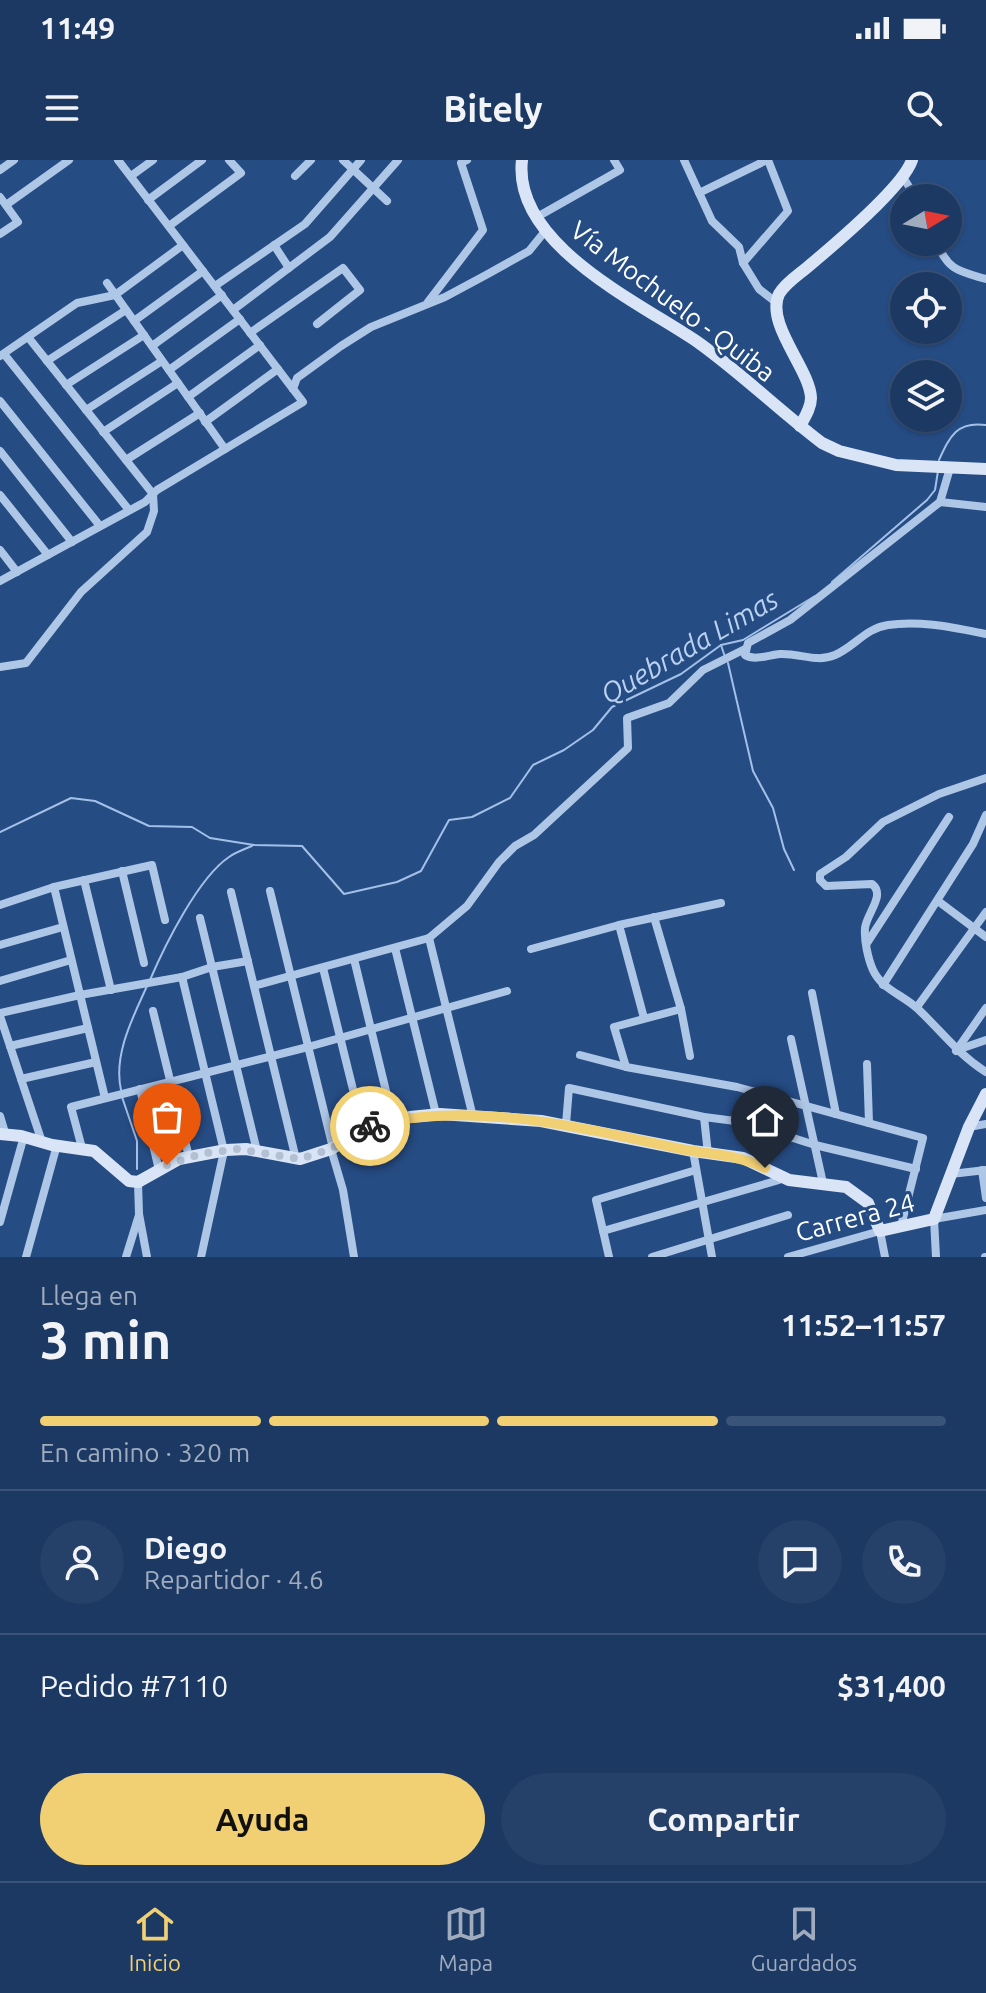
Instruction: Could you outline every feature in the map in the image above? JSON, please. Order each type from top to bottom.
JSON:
[{"type":"street","points":[[0,170],[14,160]]},
{"type":"street","points":[[0,234],[18,222],[3,201],[69,160]]},
{"type":"street","points":[[0,581],[145,502],[153,494],[303,402],[118,160]]},
{"type":"street","points":[[131,176],[153,160]]},
{"type":"street","points":[[148,200],[202,160]]},
{"type":"street","points":[[169,226],[241,173],[229,160]]},
{"type":"street","points":[[295,176],[311,160]]},
{"type":"street","points":[[343,160],[387,201]]},
{"type":"street","points":[[215,286],[305,224],[361,160]]},
{"type":"street","points":[[233,310],[330,237],[398,160]]},
{"type":"street","points":[[427,304],[483,230],[461,163],[467,160]]},
{"type":"street","name":"Vía Mochuelo - Quiba","points":[[522,160],[520,174],[523,192],[546,230],[564,251],[700,344],[822,443],[839,451],[896,465],[986,469]]},
{"type":"street","points":[[537,217],[620,170],[614,160]]},
{"type":"street","points":[[699,193],[767,160],[788,211],[743,263]]},
{"type":"street","points":[[800,426],[808,411],[811,394],[787,341],[777,303],[779,294],[844,236],[903,177],[912,160]]},
{"type":"street","points":[[688,161],[712,221],[739,247],[743,263],[759,289],[777,303]]},
{"type":"street","points":[[903,177],[907,184]]},
{"type":"street","points":[[293,389],[297,378],[371,327],[445,297],[529,251],[546,230]]},
{"type":"street","points":[[129,510],[2,355],[77,303],[115,295],[183,245]]},
{"type":"street","points":[[274,245],[289,268]]},
{"type":"street","points":[[942,256],[955,270],[986,279]]},
{"type":"street","points":[[250,333],[343,268],[360,290],[317,324]]},
{"type":"street","points":[[134,321],[203,271]]},
{"type":"street","points":[[107,283],[225,449]]},
{"type":"street","points":[[152,346],[222,295]]},
{"type":"street","points":[[47,361],[126,310]]},
{"type":"street","points":[[169,370],[240,319]]},
{"type":"street","points":[[66,385],[144,335]]},
{"type":"street","points":[[0,667],[26,663],[81,592],[147,532],[154,511],[153,494],[28,337]]},
{"type":"street","points":[[188,397],[260,345]]},
{"type":"street","points":[[86,410],[162,361]]},
{"type":"street","points":[[126,460],[202,418],[278,369]]},
{"type":"street","points":[[103,432],[178,383]]},
{"type":"street","points":[[0,401],[100,526]]},
{"type":"street","points":[[0,452],[72,542]]},
{"type":"street","points":[[940,502],[942,468]]},
{"type":"street","points":[[0,495],[48,555]]},
{"type":"street","points":[[986,507],[940,502],[790,620],[748,643],[745,655],[750,658],[787,654],[819,660],[837,654],[874,628],[885,625],[946,626],[986,634]]},
{"type":"street","points":[[0,550],[17,572]]},
{"type":"street","points":[[254,986],[429,938],[467,906],[499,862],[515,846],[534,835],[628,748],[627,718],[669,703],[703,670],[745,649]]},
{"type":"street","points":[[986,778],[939,794],[883,822],[846,857],[820,874],[820,880],[826,886],[872,884],[877,887],[879,893],[865,927],[873,970],[883,985],[917,1007],[956,1051],[986,1072]]},
{"type":"street","points":[[883,985],[973,844],[986,815]]},
{"type":"street","points":[[866,944],[949,817]]},
{"type":"street","points":[[0,905],[54,887],[152,865],[165,920]]},
{"type":"street","points":[[122,871],[144,963]]},
{"type":"street","points":[[84,880],[111,990]]},
{"type":"street","points":[[54,887],[105,1098]]},
{"type":"street","points":[[270,891],[343,1190],[354,1257]]},
{"type":"street","points":[[231,892],[296,1159]]},
{"type":"street","points":[[938,901],[986,937]]},
{"type":"street","points":[[531,949],[619,925],[721,903]]},
{"type":"street","points":[[917,1007],[986,912]]},
{"type":"street","points":[[654,917],[681,1009],[690,1056]]},
{"type":"street","points":[[200,918],[257,1151]]},
{"type":"street","points":[[619,925],[644,1018]]},
{"type":"street","points":[[0,945],[63,927]]},
{"type":"street","points":[[429,938],[473,1117]]},
{"type":"street","points":[[395,948],[436,1114]]},
{"type":"street","points":[[354,959],[393,1120]]},
{"type":"street","points":[[0,981],[71,960]]},
{"type":"street","points":[[42,1142],[1,1019],[80,995],[182,977],[212,967],[248,961]]},
{"type":"street","points":[[323,968],[363,1130]]},
{"type":"street","points":[[182,977],[224,1151],[201,1257]]},
{"type":"street","points":[[82,1148],[71,1107],[308,1047],[507,991]]},
{"type":"street","points":[[812,993],[836,1114]]},
{"type":"street","points":[[956,1051],[986,1008]]},
{"type":"street","points":[[626,1067],[614,1027],[681,1009]]},
{"type":"street","points":[[153,1011],[189,1157]]},
{"type":"street","points":[[10,1046],[88,1028]]},
{"type":"street","points":[[791,1039],[823,1183]]},
{"type":"street","points":[[956,1051],[986,1040]]},
{"type":"street","points":[[580,1055],[626,1067],[737,1087],[923,1138],[901,1226]]},
{"type":"street","points":[[21,1079],[96,1062]]},
{"type":"street","points":[[867,1064],[869,1123]]},
{"type":"street","points":[[566,1124],[569,1088],[756,1125],[815,1145],[916,1169]]},
{"type":"street","points":[[140,1089],[159,1170]]},
{"type":"street","points":[[936,1257],[934,1219],[969,1127],[986,1094]]},
{"type":"street","points":[[0,1116],[3,1135],[24,1136],[94,1151],[129,1181],[138,1182],[189,1157],[224,1151],[257,1151],[296,1159],[332,1148],[363,1130],[393,1120],[436,1114],[566,1124],[708,1154],[743,1158],[796,1181],[846,1187],[871,1207],[885,1257]]},
{"type":"street","points":[[704,1117],[708,1154]]},
{"type":"street","points":[[969,1127],[986,1124]]},
{"type":"street","points":[[0,1222],[24,1136]]},
{"type":"street","points":[[26,1257],[57,1145]]},
{"type":"street","points":[[693,1151],[712,1257]]},
{"type":"street","points":[[609,1257],[596,1200],[696,1170]]},
{"type":"street","points":[[951,1174],[984,1170],[986,1198]]},
{"type":"street","points":[[603,1231],[782,1177]]},
{"type":"street","points":[[138,1182],[139,1214],[147,1257]]},
{"type":"street","points":[[934,1219],[986,1210]]},
{"type":"street","points":[[126,1257],[139,1214]]},
{"type":"street","points":[[652,1257],[788,1215]]},
{"type":"street","name":"Carrera 24","points":[[788,1257],[934,1219]]},
{"type":"waterway","name":"Quebrada Limas","points":[[939,460],[947,444],[961,428],[986,425]]},
{"type":"waterway","name":"Quebrada Limas","points":[[832,582],[927,500],[935,490],[938,471]]},
{"type":"waterway","name":"Quebrada Limas","points":[[0,832],[71,798],[95,801],[149,826],[192,827],[210,838],[254,845],[302,846],[344,894],[397,882],[421,871],[449,820],[472,817],[510,798],[533,765],[564,750],[593,730],[612,707],[681,674],[721,645],[743,640],[815,596]]},
{"type":"waterway","points":[[721,645],[725,657]]},
{"type":"waterway","points":[[728,663],[753,771],[773,808],[784,849],[794,870]]},
{"type":"waterway","points":[[150,980],[173,931],[206,880],[229,857],[252,846]]},
{"type":"waterway","points":[[121,1090],[122,1050],[147,986]]},
{"type":"waterway","points":[[122,1097],[137,1141],[137,1169]]},
{"type":"way so far","points":[[167,1165],[200,1154],[237,1149],[300,1159],[331,1149],[370,1126]]},
{"type":"route","points":[[370,1126],[440,1114],[541,1121],[743,1158],[765,1168]]}]
